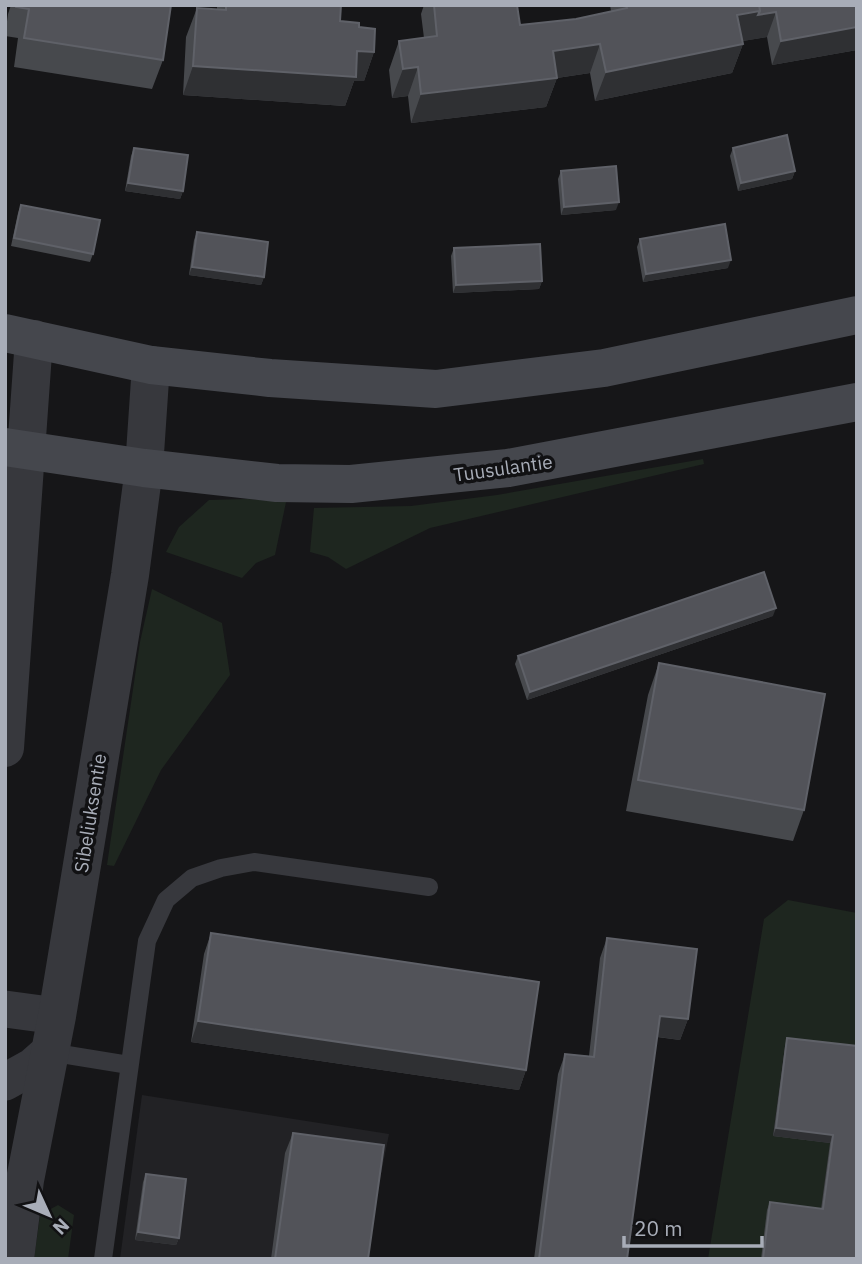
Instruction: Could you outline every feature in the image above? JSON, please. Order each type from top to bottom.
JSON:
[{"type":"main road","points":[[19,336],[151,365],[283,379],[436,389],[604,369],[857,315]]},
{"type":"main road","name":"Tuusulantie","points":[[15,450],[277,483],[351,484],[430,478],[521,466],[857,402]]},
{"type":"street","points":[[5,748],[19,336]]},
{"type":"street","name":"Sibeliuksentie","points":[[15,1259],[25,1180],[57,1016],[130,575],[144,468],[151,365]]},
{"type":"street","points":[[5,1009],[57,1016]]},
{"type":"street","points":[[5,1082],[32,1067],[49,1052]]},
{"type":"lane","points":[[103,1259],[147,942],[166,900],[192,878],[221,868],[254,862],[429,887]]},
{"type":"lane","points":[[49,1052],[129,1065]]},
{"type":"shaded area","points":[[703,459],[704,464],[430,528],[346,569],[328,557],[310,552],[314,508],[411,506],[497,495]]},
{"type":"shaded area","points":[[209,500],[286,502],[275,555],[256,563],[242,578],[166,552],[179,527]]},
{"type":"shaded area","points":[[152,589],[222,623],[230,675],[161,770],[114,866],[107,865],[140,642]]},
{"type":"shaded area","points":[[788,900],[857,913],[857,1055],[785,1046],[773,1135],[830,1143],[820,1217],[761,1259],[708,1259],[764,919]]},
{"type":"shaded area","points":[[142,1095],[389,1134],[364,1259],[120,1259]]},
{"type":"shaded area","points":[[58,1205],[74,1215],[68,1259],[34,1259],[40,1215]]},
{"type":"building","points":[[16,5],[171,5],[163,60],[24,38],[29,9]]},
{"type":"building","points":[[226,5],[341,5],[340,21],[359,23],[359,27],[375,29],[374,52],[357,51],[356,77],[193,66],[197,8],[226,10]]},
{"type":"building","points":[[434,5],[517,5],[520,25],[576,19],[627,8],[626,5],[759,5],[760,11],[737,15],[743,44],[606,72],[600,44],[553,51],[557,78],[421,94],[418,67],[403,69],[399,41],[437,36]]},
{"type":"building","points":[[759,5],[857,5],[857,27],[781,41],[776,12],[758,15]]},
{"type":"building","points":[[787,135],[795,171],[741,183],[733,148]]},
{"type":"building","points":[[134,148],[188,155],[183,191],[128,183]]},
{"type":"building","points":[[616,166],[619,202],[564,207],[561,171]]},
{"type":"building","points":[[21,205],[100,220],[93,254],[14,238]]},
{"type":"building","points":[[725,224],[731,260],[646,274],[640,239]]},
{"type":"building","points":[[197,232],[268,242],[264,277],[192,267]]},
{"type":"building","points":[[540,244],[542,281],[456,285],[454,248]]},
{"type":"building","points":[[764,572],[776,608],[530,692],[518,656]]},
{"type":"building","points":[[659,663],[825,694],[804,810],[638,780]]},
{"type":"building","points":[[211,933],[539,982],[526,1070],[198,1021]]},
{"type":"building","points":[[607,938],[697,949],[688,1019],[660,1016],[627,1259],[539,1259],[565,1054],[594,1057]]},
{"type":"building","points":[[787,1038],[857,1046],[857,1259],[763,1259],[770,1202],[823,1209],[833,1135],[776,1128]]},
{"type":"building","points":[[293,1133],[384,1145],[368,1259],[275,1259]]},
{"type":"building","points":[[146,1174],[186,1179],[179,1238],[138,1232]]}]
